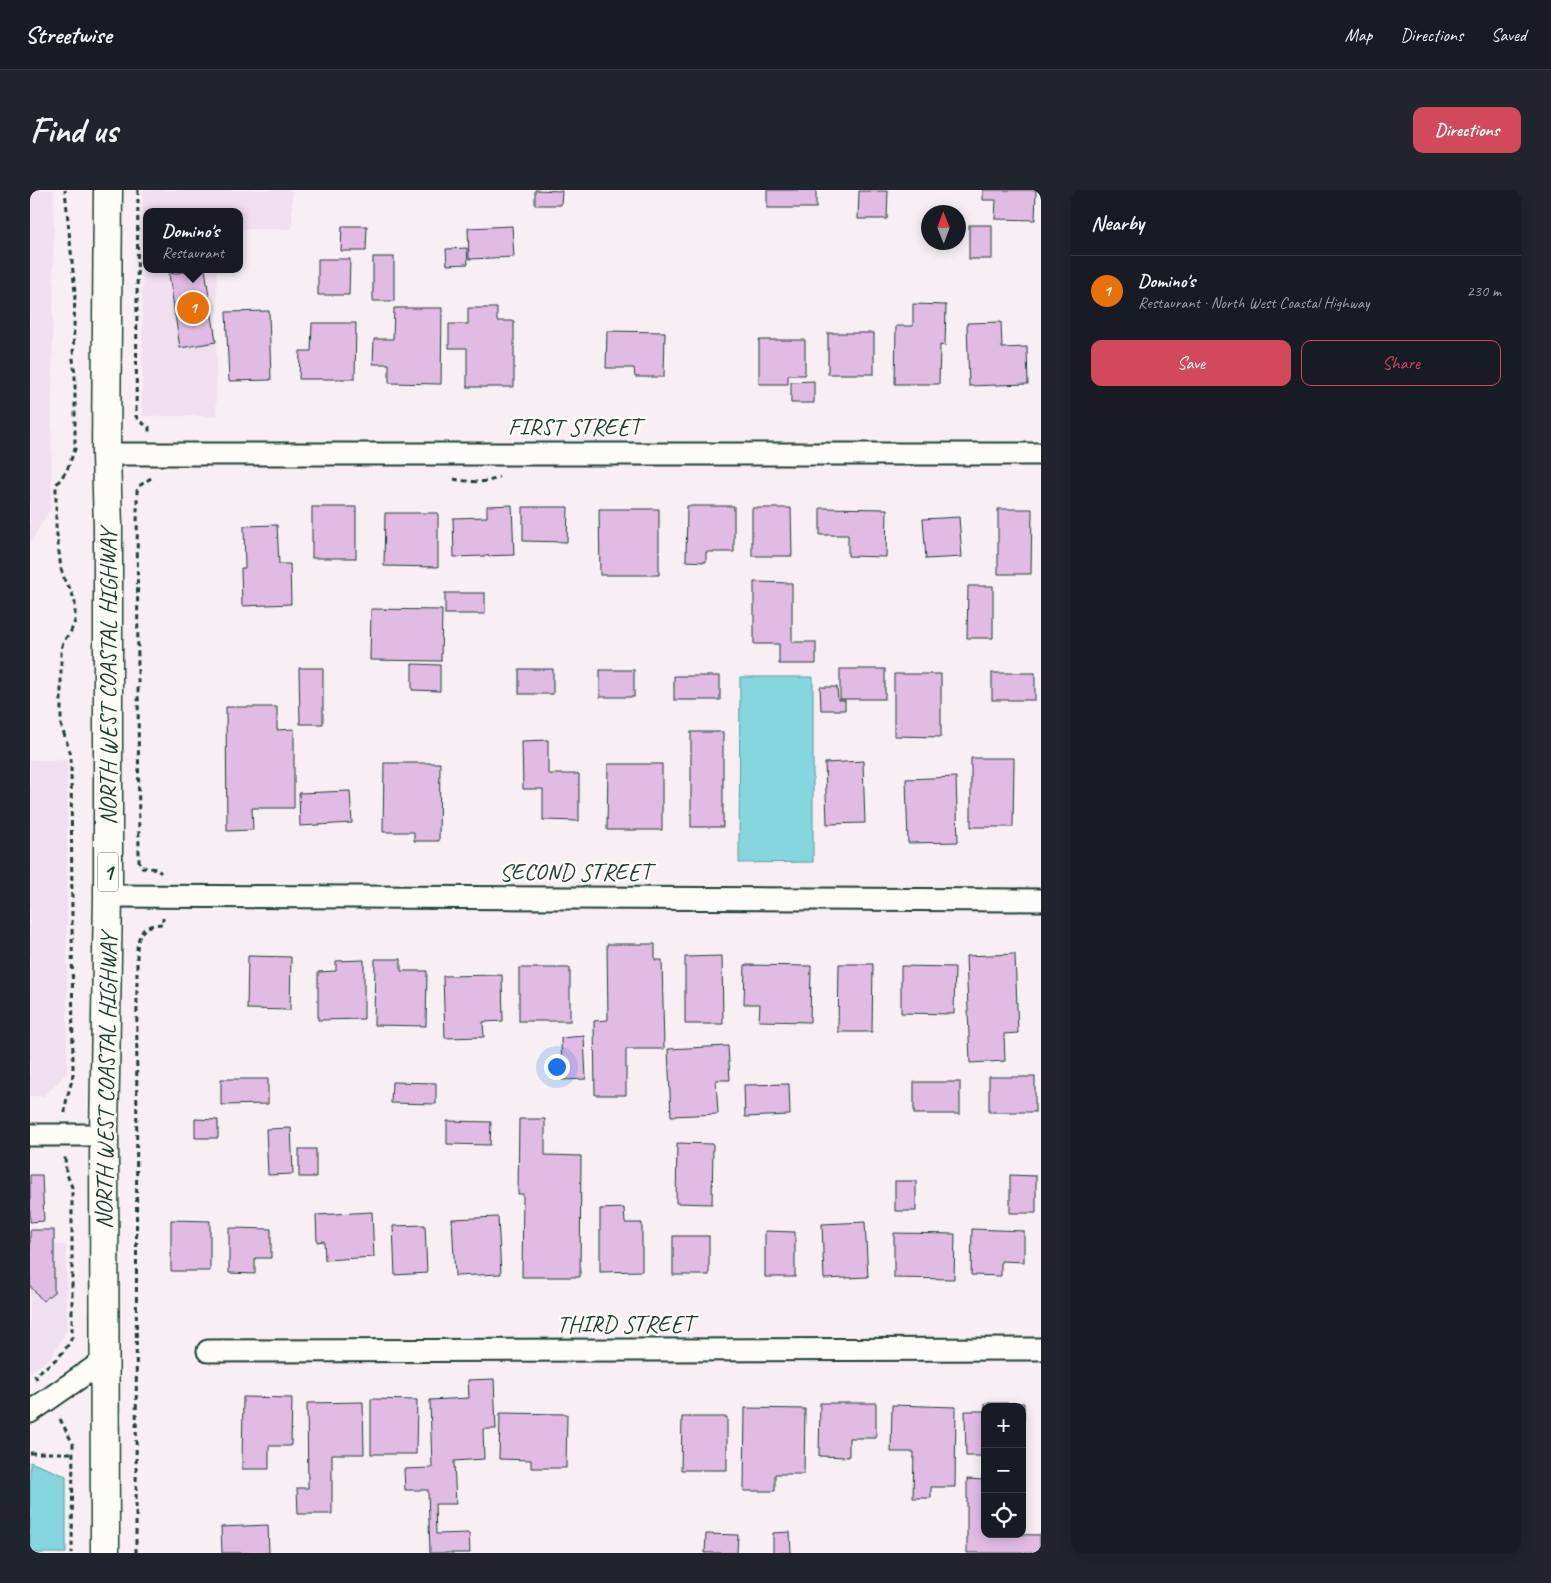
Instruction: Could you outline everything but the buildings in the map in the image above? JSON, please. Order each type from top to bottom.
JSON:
[{"type":"highway","name":"NORTH WEST COASTAL HIGHWAY","points":[[105,1553],[104,1135],[108,896],[108,528],[106,454],[108,190]]},
{"type":"street","name":"FIRST STREET","points":[[106,454],[1041,454]]},
{"type":"street","name":"SECOND STREET","points":[[108,896],[1041,900]]},
{"type":"street","points":[[30,1135],[104,1135]]},
{"type":"street","name":"THIRD STREET","points":[[208,1351],[1041,1349]]},
{"type":"street","points":[[30,1412],[105,1360]]},
{"type":"path","points":[[65,190],[75,292],[73,359],[75,374],[75,449],[67,470],[56,484],[56,527],[60,569],[71,590],[75,603],[75,621],[71,631],[62,642],[61,650],[61,725],[71,755],[73,1074],[71,1089],[65,1101],[65,1110]]},
{"type":"path","points":[[138,190],[136,416],[139,421],[149,427]]},
{"type":"path","points":[[151,478],[139,486],[137,491],[139,861],[142,867],[157,869],[162,874]]},
{"type":"path","points":[[136,1553],[137,949],[138,938],[143,930],[151,925],[163,924]]},
{"type":"path","points":[[38,1383],[35,1375],[61,1356],[68,1348],[72,1337],[72,1187],[66,1172],[65,1161]]},
{"type":"path","points":[[59,1417],[72,1444],[72,1553]]},
{"type":"path","points":[[30,1453],[72,1453]]},
{"type":"shaded area","points":[[30,190],[54,190],[51,508],[30,543]]},
{"type":"shaded area","points":[[143,190],[292,190],[292,229],[243,229],[243,208],[143,208],[143,273],[217,273],[216,416],[142,416]]},
{"type":"shaded area","points":[[30,760],[67,760],[67,1073],[44,1096],[30,1096]]},
{"type":"shaded area","points":[[30,1245],[66,1245],[67,1329],[52,1357],[30,1372]]},
{"type":"water","points":[[740,677],[813,677],[813,862],[739,863]]},
{"type":"water","points":[[30,1462],[66,1476],[66,1553],[30,1553]]},
{"type":"place","name":"Domino's","points":[[193,308]]}]
